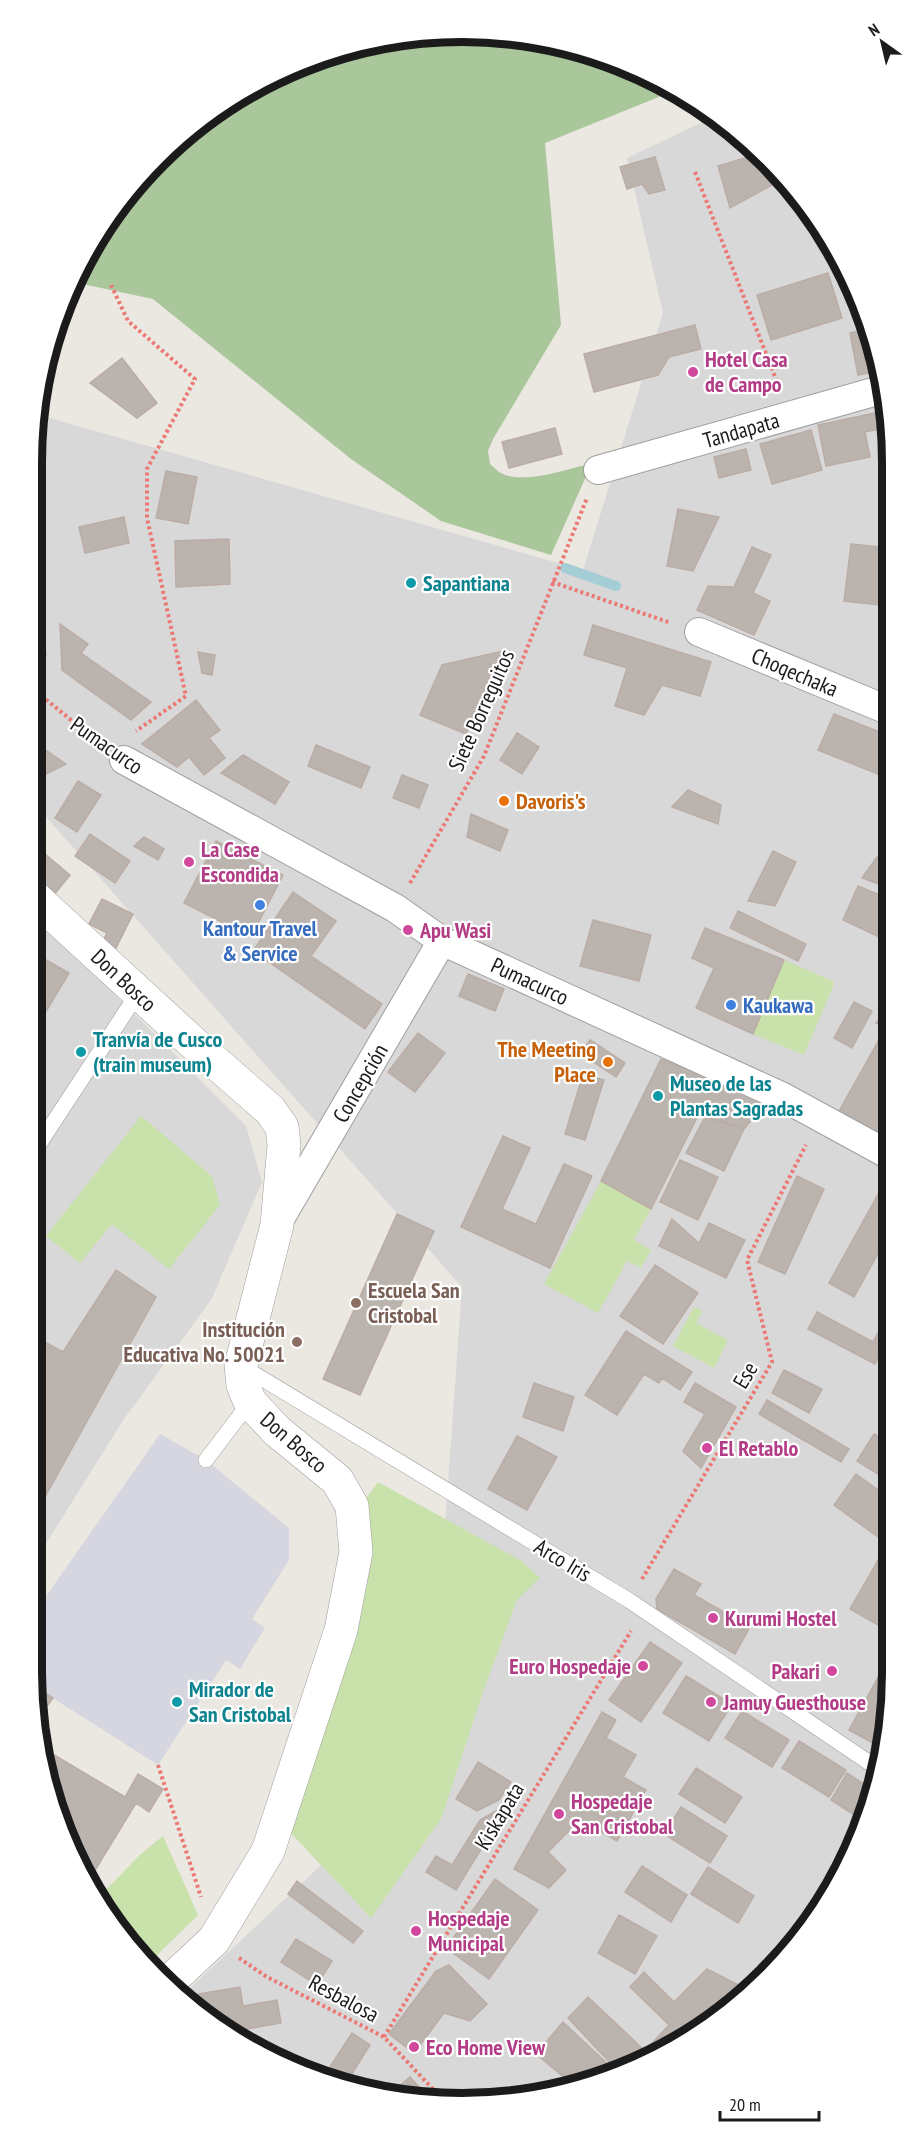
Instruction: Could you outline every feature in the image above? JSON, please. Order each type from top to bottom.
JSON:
[{"type":"street","name":"Tandapata","points":[[598,470],[876,391]]},
{"type":"street","name":"Choqechaka","points":[[699,632],[882,708]]},
{"type":"street","name":"Pumacurco","points":[[116,755],[395,908],[442,941],[783,1097],[882,1151]]},
{"type":"street","name":"Don Bosco","points":[[42,904],[270,1110],[282,1127],[284,1144],[277,1225],[241,1365],[243,1384],[250,1402],[277,1431],[337,1479],[352,1506],[356,1552],[341,1630],[268,1851],[214,1940],[173,1978]]},
{"type":"street","name":"Concepción","points":[[277,1225],[442,941]]},
{"type":"lane","points":[[42,1140],[138,993]]},
{"type":"lane","name":"Arco Iris","points":[[241,1365],[630,1601],[872,1765]]},
{"type":"lane","points":[[206,1460],[250,1402]]},
{"type":"path","points":[[695,172],[790,416]]},
{"type":"path","points":[[111,285],[128,321],[195,379],[147,469],[147,518],[186,696],[116,755]]},
{"type":"path","name":"Siete Borreguitos","points":[[395,908],[484,756],[598,470]]},
{"type":"path","points":[[552,582],[699,632]]},
{"type":"path","name":"Pumacurco","points":[[42,696],[116,755]]},
{"type":"path","name":"Ese","points":[[630,1601],[772,1362],[747,1260],[820,1118]]},
{"type":"path","name":"Kiskapata","points":[[384,2037],[643,1611]]},
{"type":"path","points":[[158,1765],[202,1899]]},
{"type":"path","name":"Resbalosa","points":[[214,1940],[267,1977],[384,2037],[436,2092]]},
{"type":"shaded area","points":[[706,120],[739,146],[778,185],[826,252],[839,276],[860,327],[874,380],[882,462],[881,1700],[868,1782],[839,1859],[795,1929],[778,1950],[739,1989],[672,2037],[648,2050],[597,2071],[571,2079],[517,2089],[462,2093],[435,2092],[353,2079],[301,2061],[252,2037],[187,1990],[428,1765],[462,1287],[42,812],[43,435],[45,417],[583,570],[663,313],[627,158]]},
{"type":"shaded area","points":[[42,921],[246,1126],[262,1182],[211,1300],[124,1419],[42,1550]]},
{"type":"shaded area","points":[[160,1434],[206,1460],[289,1528],[289,1560],[252,1619],[265,1628],[240,1669],[226,1660],[158,1765],[43,1692],[42,1602]]},
{"type":"green space","points":[[435,43],[489,43],[571,56],[623,74],[665,94],[545,143],[561,325],[488,451],[490,464],[510,476],[546,475],[592,463],[551,555],[441,521],[351,459],[153,299],[82,284],[98,252],[129,206],[165,165],[185,146],[229,113],[276,85],[301,74],[353,56],[380,50]]},
{"type":"green space","points":[[784,960],[835,982],[804,1055],[753,1034]]},
{"type":"green space","points":[[141,1116],[212,1176],[220,1205],[169,1269],[112,1224],[80,1263],[46,1236]]},
{"type":"green space","points":[[601,1181],[651,1209],[634,1240],[651,1250],[641,1268],[627,1261],[598,1313],[544,1284]]},
{"type":"green space","points":[[694,1307],[702,1311],[696,1323],[728,1340],[714,1368],[673,1346]]},
{"type":"green space","points":[[378,1482],[522,1561],[540,1578],[517,1600],[484,1689],[441,1819],[371,1918],[287,1829],[359,1508]]},
{"type":"green space","points":[[163,1836],[198,1915],[154,1958],[129,1929],[104,1892],[141,1854]]},
{"type":"building","points":[[750,156],[776,183],[730,208],[718,166]]},
{"type":"building","points":[[655,157],[665,190],[649,194],[642,184],[627,189],[620,167]]},
{"type":"building","points":[[828,273],[842,318],[771,340],[757,295]]},
{"type":"building","points":[[695,325],[701,349],[669,357],[658,375],[594,392],[584,354]]},
{"type":"building","points":[[861,331],[872,372],[858,375],[850,333]]},
{"type":"building","points":[[122,358],[157,403],[137,418],[90,383]]},
{"type":"building","points":[[879,412],[880,429],[865,432],[870,457],[826,466],[818,425]]},
{"type":"building","points":[[555,428],[562,454],[509,468],[502,442]]},
{"type":"building","points":[[811,430],[822,470],[772,484],[760,444]]},
{"type":"building","points":[[746,449],[751,470],[719,478],[714,457]]},
{"type":"building","points":[[166,471],[197,477],[188,524],[156,518]]},
{"type":"building","points":[[678,509],[719,517],[693,571],[667,566]]},
{"type":"building","points":[[124,517],[129,543],[85,553],[79,527]]},
{"type":"building","points":[[229,539],[230,584],[176,587],[175,541]]},
{"type":"building","points":[[851,544],[882,547],[882,605],[844,601]]},
{"type":"building","points":[[752,547],[771,555],[753,593],[770,601],[754,635],[697,610],[708,586],[734,587]]},
{"type":"building","points":[[60,624],[88,644],[81,653],[151,702],[131,720],[62,670]]},
{"type":"building","points":[[593,625],[711,662],[700,696],[662,685],[644,715],[615,706],[627,668],[584,655]]},
{"type":"building","points":[[42,636],[44,636],[46,656],[42,657]]},
{"type":"building","points":[[503,651],[466,734],[420,715],[442,665]]},
{"type":"building","points":[[198,652],[215,655],[212,675],[202,673]]},
{"type":"building","points":[[196,700],[220,730],[209,738],[225,758],[204,775],[189,757],[177,767],[142,744]]},
{"type":"building","points":[[834,714],[882,733],[882,776],[818,750]]},
{"type":"building","points":[[517,733],[539,747],[522,774],[500,760]]},
{"type":"building","points":[[316,745],[370,767],[361,788],[308,766]]},
{"type":"building","points":[[42,748],[66,764],[42,776]]},
{"type":"building","points":[[243,755],[289,782],[275,804],[221,773]]},
{"type":"building","points":[[402,775],[428,785],[419,808],[393,798]]},
{"type":"building","points":[[78,781],[101,795],[77,832],[55,818]]},
{"type":"building","points":[[688,790],[721,805],[718,824],[672,807]]},
{"type":"building","points":[[471,814],[508,830],[500,851],[467,837]]},
{"type":"building","points":[[90,834],[130,861],[115,883],[75,856]]},
{"type":"building","points":[[144,837],[164,849],[158,860],[134,846]]},
{"type":"building","points":[[216,841],[283,875],[251,937],[184,903]]},
{"type":"building","points":[[42,851],[70,875],[49,901],[42,895]]},
{"type":"building","points":[[773,851],[796,862],[775,906],[748,901]]},
{"type":"building","points":[[877,857],[882,860],[881,885],[862,878]]},
{"type":"building","points":[[858,886],[882,896],[879,904],[882,905],[882,938],[843,920]]},
{"type":"building","points":[[293,892],[336,921],[311,956],[382,1004],[365,1029],[253,951]]},
{"type":"building","points":[[102,899],[133,914],[112,956],[99,949],[107,933],[89,924]]},
{"type":"building","points":[[738,911],[806,944],[798,961],[730,928]]},
{"type":"building","points":[[593,920],[651,935],[639,981],[580,966]]},
{"type":"building","points":[[705,928],[784,960],[753,1034],[696,1008],[714,968],[692,958]]},
{"type":"building","points":[[42,958],[69,973],[42,1018]]},
{"type":"building","points":[[468,974],[504,989],[495,1011],[459,996]]},
{"type":"building","points":[[854,1002],[872,1011],[852,1048],[834,1038]]},
{"type":"building","points":[[882,1015],[882,1025],[876,1023]]},
{"type":"building","points":[[418,1033],[445,1053],[415,1092],[388,1072]]},
{"type":"building","points":[[880,1038],[882,1039],[882,1137],[838,1113]]},
{"type":"building","points":[[590,1040],[625,1063],[616,1077],[580,1053]]},
{"type":"building","points":[[661,1059],[716,1080],[651,1209],[601,1181]]},
{"type":"building","points":[[583,1074],[604,1080],[585,1140],[565,1134]]},
{"type":"building","points":[[716,1080],[765,1104],[744,1129],[699,1114]]},
{"type":"building","points":[[705,1117],[744,1129],[724,1171],[686,1153]]},
{"type":"building","points":[[503,1136],[530,1148],[502,1209],[536,1224],[564,1164],[592,1176],[550,1268],[461,1227]]},
{"type":"building","points":[[680,1160],[718,1177],[698,1220],[660,1202]]},
{"type":"building","points":[[797,1176],[824,1189],[785,1274],[758,1262]]},
{"type":"building","points":[[881,1189],[882,1246],[854,1297],[829,1283]]},
{"type":"building","points":[[397,1214],[434,1231],[360,1395],[323,1379]]},
{"type":"building","points":[[672,1219],[699,1243],[709,1223],[745,1240],[726,1278],[659,1246]]},
{"type":"building","points":[[655,1265],[698,1293],[663,1344],[620,1316]]},
{"type":"building","points":[[116,1270],[156,1297],[42,1502],[42,1340],[63,1352]]},
{"type":"building","points":[[817,1312],[873,1342],[880,1329],[882,1330],[882,1350],[875,1364],[808,1329]]},
{"type":"building","points":[[626,1331],[692,1372],[680,1390],[662,1378],[659,1383],[644,1374],[617,1415],[585,1395]]},
{"type":"building","points":[[784,1370],[822,1389],[809,1413],[772,1393]]},
{"type":"building","points":[[534,1383],[574,1397],[563,1431],[523,1417]]},
{"type":"building","points":[[695,1383],[736,1407],[701,1468],[683,1451],[705,1414],[684,1402]]},
{"type":"building","points":[[767,1400],[849,1449],[841,1462],[759,1414]]},
{"type":"building","points":[[874,1434],[882,1439],[882,1477],[857,1461]]},
{"type":"building","points":[[517,1436],[557,1457],[527,1510],[488,1489]]},
{"type":"building","points":[[856,1474],[882,1493],[882,1540],[834,1505]]},
{"type":"building","points":[[882,1553],[882,1627],[850,1609]]},
{"type":"building","points":[[674,1569],[701,1584],[694,1595],[750,1627],[735,1654],[657,1609],[656,1599]]},
{"type":"building","points":[[650,1642],[682,1663],[641,1722],[609,1700]]},
{"type":"building","points":[[881,1672],[882,1673],[876,1745],[849,1730]]},
{"type":"building","points":[[686,1676],[732,1704],[709,1741],[663,1713]]},
{"type":"building","points":[[43,1691],[53,1698],[44,1710]]},
{"type":"building","points":[[742,1711],[789,1740],[772,1767],[725,1738]]},
{"type":"building","points":[[602,1712],[616,1720],[606,1738],[636,1755],[623,1777],[646,1790],[617,1841],[580,1820],[548,1852],[566,1870],[549,1888],[514,1869]]},
{"type":"building","points":[[799,1741],[846,1770],[829,1797],[782,1768]]},
{"type":"building","points":[[50,1752],[125,1797],[138,1774],[163,1789],[149,1812],[136,1803],[93,1874],[64,1808]]},
{"type":"building","points":[[478,1762],[511,1782],[499,1800],[477,1811],[456,1799]]},
{"type":"building","points":[[696,1768],[742,1797],[725,1823],[679,1794]]},
{"type":"building","points":[[847,1773],[867,1786],[857,1817],[831,1800]]},
{"type":"building","points":[[681,1807],[727,1836],[710,1863],[664,1834]]},
{"type":"building","points":[[499,1809],[504,1812],[456,1890],[426,1872],[436,1856],[452,1865],[480,1820]]},
{"type":"building","points":[[642,1866],[687,1895],[671,1922],[625,1892]]},
{"type":"building","points":[[708,1867],[754,1896],[738,1923],[691,1894]]},
{"type":"building","points":[[495,1879],[538,1910],[489,1979],[446,1948]]},
{"type":"building","points":[[297,1881],[363,1931],[353,1943],[288,1894]]},
{"type":"building","points":[[619,1915],[657,1936],[635,1974],[598,1953]]},
{"type":"building","points":[[296,1939],[332,1961],[317,1985],[281,1962]]},
{"type":"building","points":[[449,1965],[487,2004],[470,2021],[444,2013],[414,2053],[389,2034],[436,1971]]},
{"type":"building","points":[[707,1969],[741,1987],[718,2006],[672,2037],[648,2050],[612,2065],[568,2018],[588,1997],[645,2051],[669,2025],[630,1987],[644,1972],[674,2002]]},
{"type":"building","points":[[240,1987],[243,2006],[277,2000],[281,2023],[241,2030],[199,2001],[198,1994]]},
{"type":"building","points":[[563,2022],[610,2066],[567,2080],[536,2054]]},
{"type":"building","points":[[352,2033],[370,2045],[349,2078],[317,2067],[328,2070]]},
{"type":"building","points":[[410,2077],[423,2091],[407,2089],[398,2088]]},
{"type":"waterway","points":[[565,568],[616,586]]},
{"type":"place","name":"Hotel Casa de Campo","points":[[693,372]]},
{"type":"place","name":"Sapantiana","points":[[411,583]]},
{"type":"place","name":"Davoris's","points":[[504,801]]},
{"type":"place","name":"La Case Escondida","points":[[189,862]]},
{"type":"place","name":"Kantour Travel & Service","points":[[260,905]]},
{"type":"place","name":"Apu Wasi","points":[[408,930]]},
{"type":"place","name":"Kaukawa","points":[[731,1005]]},
{"type":"place","name":"Tranvía de Cusco (train museum)","points":[[81,1052]]},
{"type":"place","name":"The Meeting Place","points":[[608,1062]]},
{"type":"place","name":"Museo de las Plantas Sagradas","points":[[658,1096]]},
{"type":"place","name":"Escuela San Cristobal","points":[[356,1303]]},
{"type":"place","name":"Institución Educativa No. 50021","points":[[297,1342]]},
{"type":"place","name":"El Retablo","points":[[707,1448]]},
{"type":"place","name":"Kurumi Hostel","points":[[713,1618]]},
{"type":"place","name":"Euro Hospedaje","points":[[643,1666]]},
{"type":"place","name":"Pakari","points":[[832,1671]]},
{"type":"place","name":"Mirador de San Cristobal","points":[[177,1702]]},
{"type":"place","name":"Jamuy Guesthouse","points":[[711,1702]]},
{"type":"place","name":"Hospedaje San Cristobal","points":[[559,1814]]},
{"type":"place","name":"Hospedaje Municipal","points":[[416,1931]]},
{"type":"place","name":"Eco Home View","points":[[414,2047]]}]
